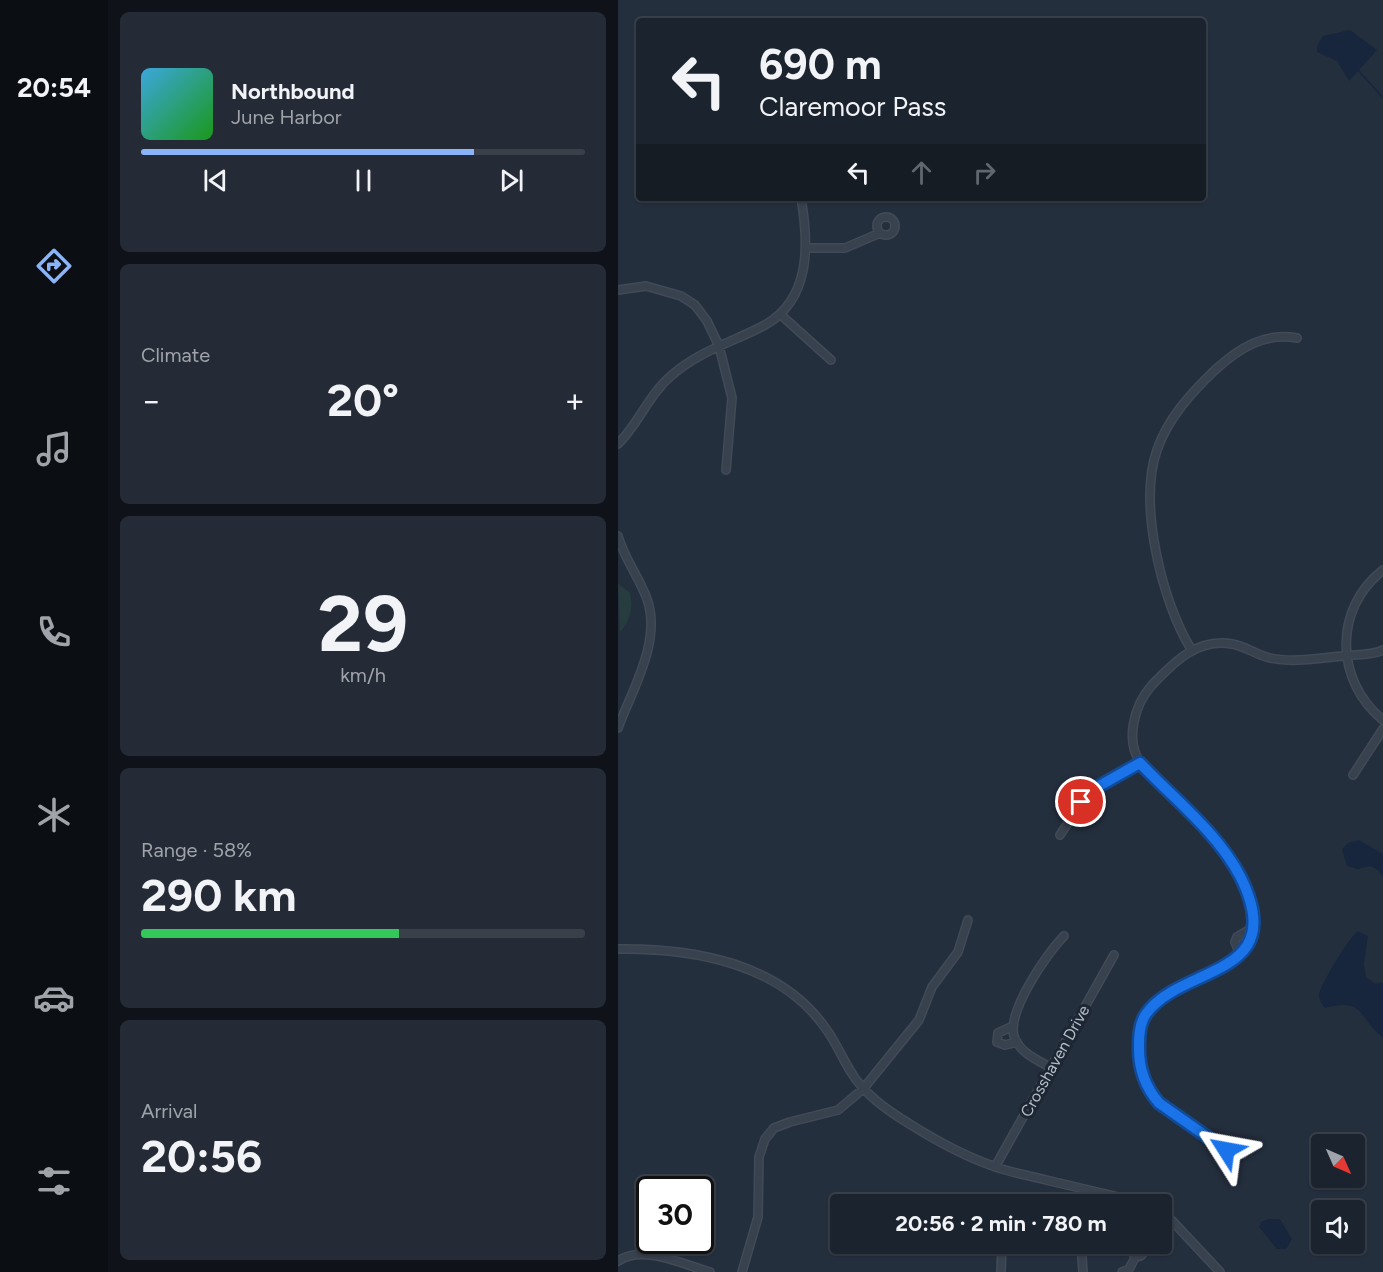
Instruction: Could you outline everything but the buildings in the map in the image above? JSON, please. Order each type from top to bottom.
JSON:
[{"type":"street","points":[[618,444],[672,374],[701,354],[781,315],[800,284],[807,248],[801,201]]},
{"type":"street","points":[[807,248],[845,248],[880,233]]},
{"type":"street","points":[[618,290],[646,286],[681,297],[695,305],[707,321],[719,346],[732,398],[726,470]]},
{"type":"street","points":[[781,315],[831,360]]},
{"type":"street","points":[[1191,649],[1177,627],[1157,560],[1151,491],[1152,469],[1157,450],[1177,410],[1225,361],[1260,340],[1281,335],[1297,338]]},
{"type":"street","points":[[618,536],[646,597],[651,629],[647,650],[618,728]]},
{"type":"street","points":[[1383,570],[1362,589],[1346,628],[1346,655],[1358,693],[1383,720]]},
{"type":"street","points":[[1243,1154],[1226,1150],[1159,1103],[1150,1093],[1142,1074],[1139,1035],[1144,1016],[1153,1005],[1166,996],[1220,970],[1240,955],[1252,928],[1247,894],[1226,854],[1140,763],[1133,738],[1137,709],[1150,687],[1191,649],[1217,643],[1234,644],[1278,659],[1346,655],[1383,650]]},
{"type":"street","points":[[1353,775],[1383,729]]},
{"type":"street","points":[[1060,835],[1086,795],[1140,763]]},
{"type":"street","points":[[742,1272],[758,1217],[759,1157],[765,1139],[774,1128],[838,1110],[863,1089],[919,1020],[932,987],[958,952],[968,920]]},
{"type":"street","points":[[1240,955],[1235,942],[1237,937],[1252,928]]},
{"type":"street","points":[[1051,1068],[1022,1051],[1013,1026],[1017,1009],[1052,948],[1064,936]]},
{"type":"street","points":[[618,949],[663,950],[724,960],[765,977],[797,997],[825,1027],[863,1089],[909,1123],[967,1156],[995,1167],[1107,1194]]},
{"type":"street","name":"Crosshaven Drive","points":[[995,1167],[1114,955]]},
{"type":"street","points":[[1013,1026],[998,1033],[997,1042],[1005,1045],[1017,1042]]},
{"type":"street","points":[[1172,1221],[1220,1272]]},
{"type":"street","points":[[1001,1272],[1002,1254]]},
{"type":"street","points":[[1082,1254],[1083,1272]]},
{"type":"street","points":[[618,1261],[636,1255],[652,1256],[710,1272]]},
{"type":"street","points":[[1122,1272],[1129,1269],[1136,1256]]},
{"type":"green space","points":[[618,584],[630,593],[631,604],[629,618],[620,632]]},
{"type":"water","points":[[1350,30],[1377,50],[1349,81],[1337,61],[1317,52],[1317,46],[1323,36]]},
{"type":"water","points":[[1359,840],[1383,854],[1383,877],[1378,870],[1370,866],[1358,869],[1347,866],[1342,849],[1348,843]]},
{"type":"water","points":[[1358,931],[1368,936],[1364,964],[1366,977],[1375,984],[1383,982],[1383,1038],[1360,1011],[1347,1005],[1325,1008],[1319,995],[1329,972]]},
{"type":"water","points":[[1280,1219],[1292,1239],[1286,1249],[1277,1249],[1259,1227],[1261,1222]]},
{"type":"waterway","points":[[1358,70],[1383,98]]},
{"type":"route","points":[[1081,802],[1092,790],[1140,763],[1226,854],[1247,894],[1253,920],[1251,934],[1240,955],[1220,970],[1166,996],[1153,1005],[1144,1016],[1139,1035],[1142,1074],[1150,1093],[1175,1115],[1226,1150]]}]
